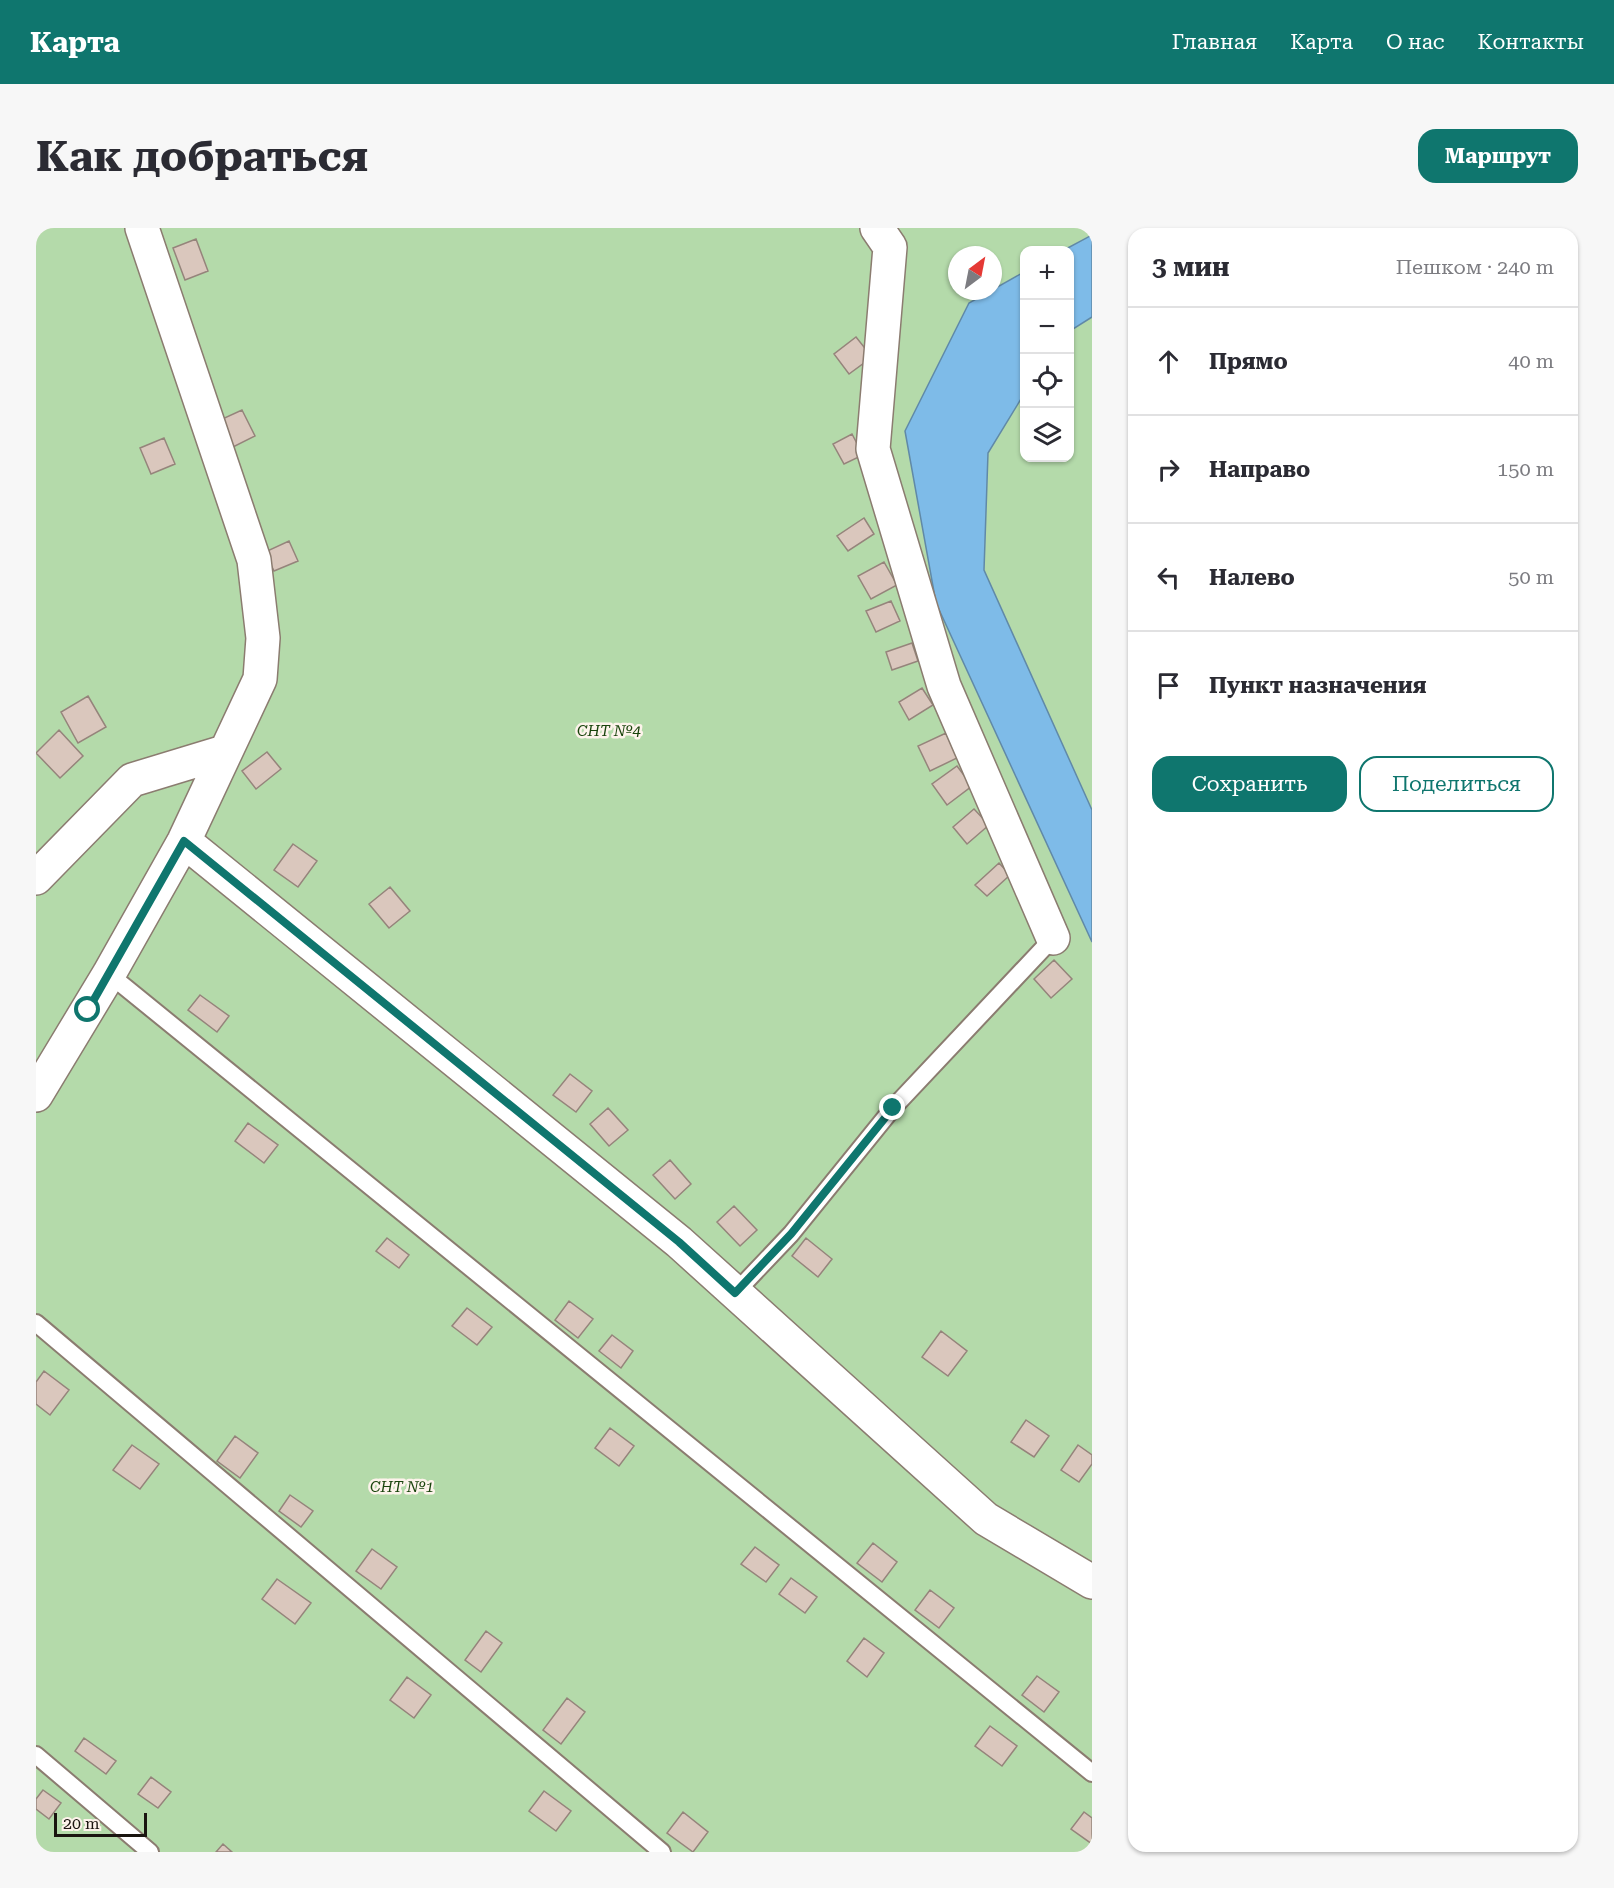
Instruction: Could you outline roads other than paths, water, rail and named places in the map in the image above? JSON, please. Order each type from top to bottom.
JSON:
[{"type":"street","points":[[36,1095],[109,974],[184,841],[260,679],[263,638],[254,560],[142,228]]},
{"type":"street","points":[[877,228],[890,247],[873,449],[944,686],[1053,938]]},
{"type":"street","points":[[36,878],[132,780],[224,752]]},
{"type":"street","points":[[184,841],[679,1242],[986,1519],[1092,1582]]},
{"type":"lane","points":[[735,1293],[791,1234],[893,1108],[1053,938]]},
{"type":"lane","points":[[109,974],[1092,1773]]},
{"type":"lane","points":[[36,1323],[662,1852]]},
{"type":"lane","points":[[36,1755],[150,1852]]},
{"type":"water","points":[[1092,235],[1092,317],[1074,328],[1074,246],[1071,246]]},
{"type":"water","points":[[1020,274],[1020,401],[988,453],[984,570],[1092,810],[1092,942],[936,603],[905,431],[969,303],[974,300],[1002,300],[1002,284]]},
{"type":"park label","name":"СНТ №4","points":[[609,731]]},
{"type":"park label","name":"СНТ №1","points":[[402,1487]]}]
